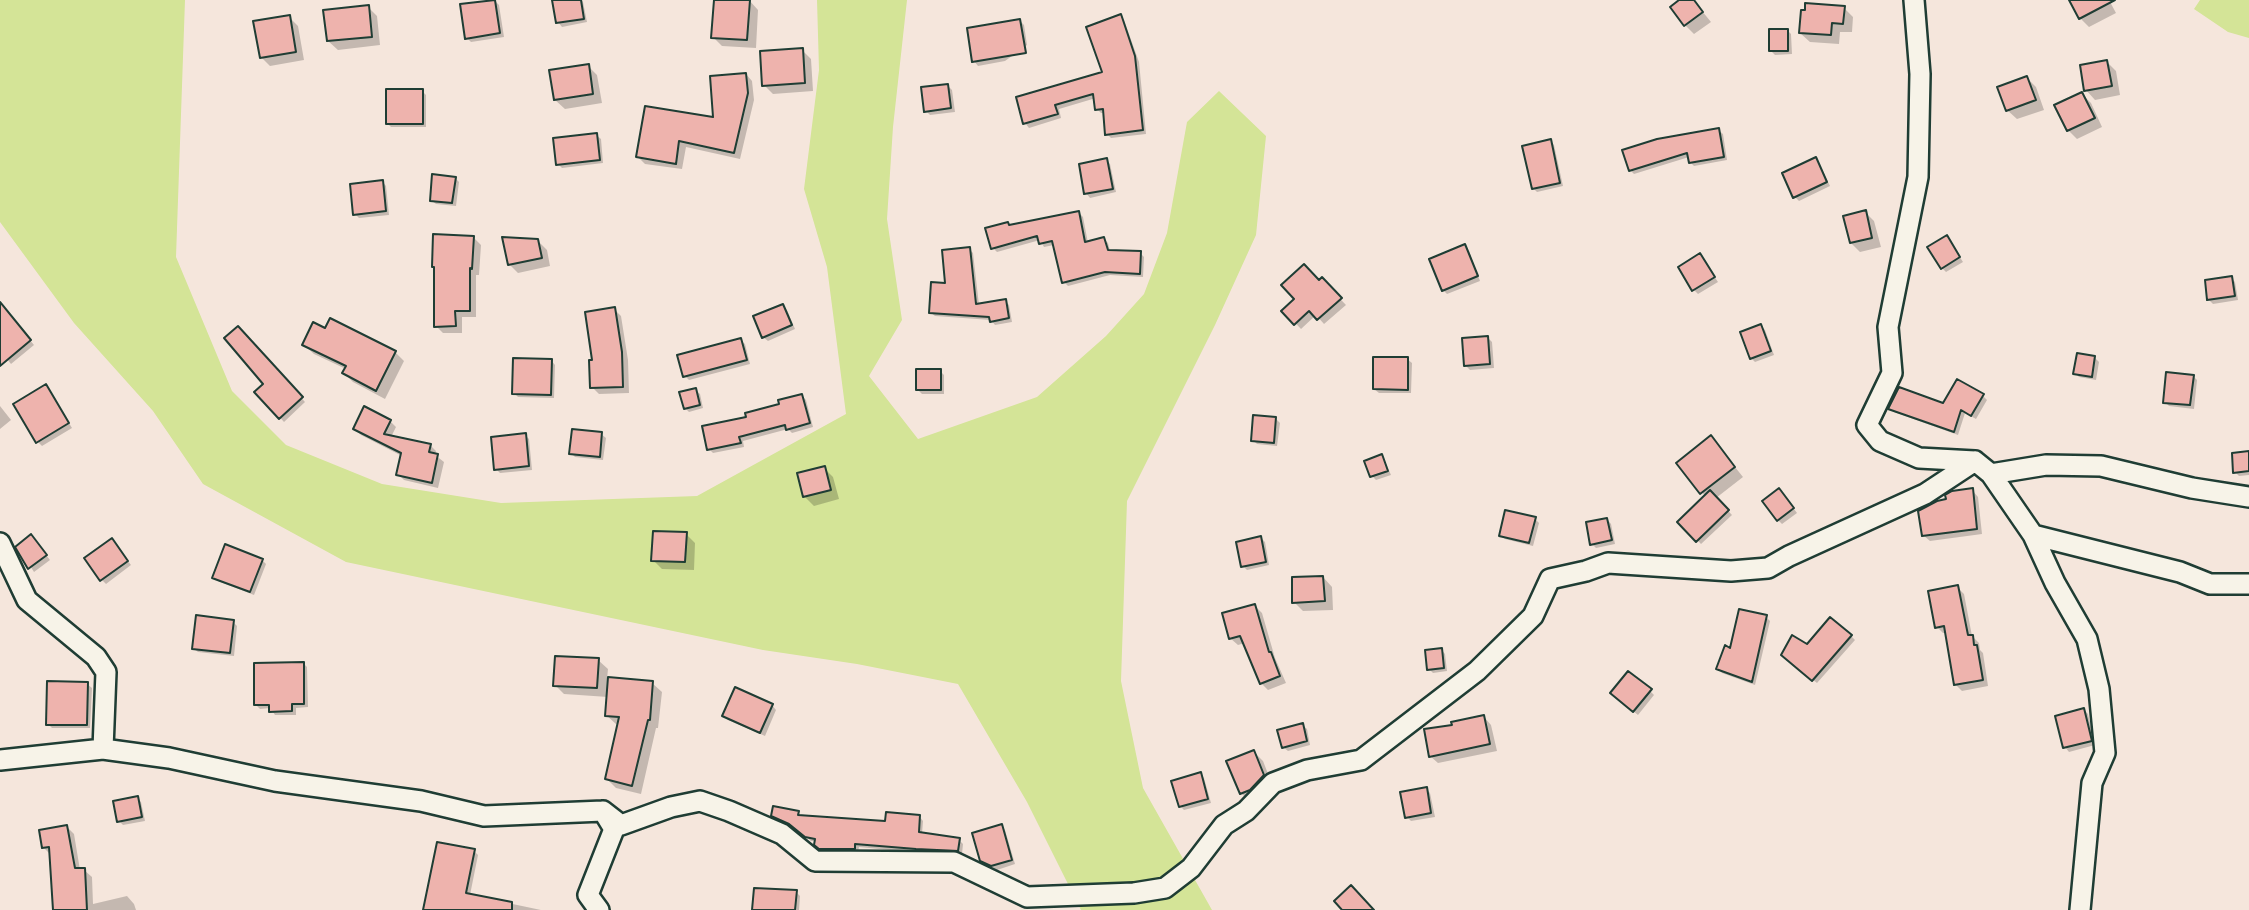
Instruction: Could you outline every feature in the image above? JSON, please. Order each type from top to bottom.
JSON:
[{"type":"street","points":[[1914,0],[1920,74],[1918,177],[1888,327],[1892,373],[1867,425],[1880,441],[1919,458],[1975,461],[1991,474],[2033,535],[2055,583],[2087,639],[2099,689],[2105,753],[2092,783],[2080,910]]},
{"type":"street","points":[[0,760],[103,749],[169,758],[275,781],[421,801],[484,816],[603,811],[621,825],[671,807],[700,801],[782,834],[815,861],[954,862],[1027,897],[1134,893],[1165,888],[1191,868],[1224,825],[1246,811],[1273,783],[1307,770],[1361,761],[1477,671],[1534,616],[1550,579],[1608,563],[1731,571],[1768,568],[1925,494],[1975,461]]},
{"type":"street","points":[[1991,474],[2046,465],[2101,466],[2192,488],[2249,497]]},
{"type":"street","points":[[2033,535],[2180,572],[2210,584],[2249,584]]},
{"type":"street","points":[[0,543],[27,600],[96,657],[106,672],[103,749]]},
{"type":"street","points":[[599,910],[588,895],[614,829],[603,811]]},
{"type":"green space","points":[[0,0],[185,0],[176,257],[232,391],[286,445],[382,484],[501,503],[697,496],[846,414],[827,267],[804,189],[819,70],[817,0],[907,0],[893,127],[887,219],[902,320],[869,376],[918,439],[1037,397],[1106,336],[1144,294],[1167,233],[1187,122],[1219,91],[1266,136],[1256,235],[1215,325],[1127,501],[1121,681],[1143,788],[1212,910],[1081,910],[1027,802],[958,684],[857,664],[763,650],[346,562],[203,484],[153,411],[74,323],[0,222]]},
{"type":"green space","points":[[2200,0],[2249,0],[2249,38],[2228,32],[2194,9]]},
{"type":"building","points":[[495,0],[500,33],[465,39],[460,4]]},
{"type":"building","points":[[552,0],[581,0],[584,19],[556,23]]},
{"type":"building","points":[[714,0],[750,0],[747,40],[711,38]]},
{"type":"building","points":[[1679,0],[1694,0],[1703,12],[1684,26],[1670,7]]},
{"type":"building","points":[[2069,0],[2115,0],[2079,19]]},
{"type":"building","points":[[1805,3],[1845,6],[1843,24],[1832,23],[1831,35],[1799,33],[1801,10],[1805,10]]},
{"type":"building","points":[[369,5],[372,37],[327,41],[323,10]]},
{"type":"building","points":[[1121,14],[1135,56],[1143,130],[1105,135],[1103,109],[1095,110],[1093,94],[1055,105],[1058,114],[1023,124],[1016,97],[1102,72],[1086,27]]},
{"type":"building","points":[[290,15],[296,52],[260,58],[253,21]]},
{"type":"building","points":[[1020,19],[1026,53],[972,62],[967,28]]},
{"type":"building","points":[[1769,29],[1788,29],[1788,51],[1769,51]]},
{"type":"building","points":[[803,48],[805,83],[762,86],[760,51]]},
{"type":"building","points":[[2107,60],[2112,86],[2084,91],[2080,65]]},
{"type":"building","points":[[589,64],[593,94],[554,100],[549,70]]},
{"type":"building","points":[[746,73],[748,93],[734,153],[679,141],[676,164],[636,157],[645,106],[713,117],[710,76]]},
{"type":"building","points":[[2027,76],[2036,100],[2006,111],[1997,87]]},
{"type":"building","points":[[948,84],[951,108],[924,112],[921,87]]},
{"type":"building","points":[[386,89],[423,89],[423,124],[386,124]]},
{"type":"building","points":[[2082,92],[2095,118],[2067,131],[2054,105]]},
{"type":"building","points":[[1719,128],[1724,157],[1689,163],[1687,153],[1629,171],[1622,150],[1657,139]]},
{"type":"building","points":[[597,133],[600,160],[556,165],[553,138]]},
{"type":"building","points":[[1551,139],[1560,183],[1532,189],[1522,146]]},
{"type":"building","points":[[1816,157],[1827,182],[1793,198],[1782,173]]},
{"type":"building","points":[[1107,158],[1113,189],[1084,194],[1079,164]]},
{"type":"building","points":[[432,174],[456,177],[452,203],[430,201]]},
{"type":"building","points":[[383,180],[386,211],[353,215],[350,184]]},
{"type":"building","points":[[1866,210],[1872,238],[1850,243],[1843,216]]},
{"type":"building","points":[[1079,211],[1085,242],[1104,237],[1108,250],[1141,251],[1140,274],[1105,272],[1062,283],[1052,241],[1039,244],[1037,236],[991,249],[985,228]]},
{"type":"building","points":[[433,234],[474,236],[472,269],[470,268],[470,311],[455,311],[456,326],[434,327]]},
{"type":"building","points":[[1947,235],[1960,257],[1941,269],[1927,247]]},
{"type":"building","points":[[502,237],[538,239],[542,258],[508,265]]},
{"type":"building","points":[[1465,244],[1478,276],[1442,291],[1429,259]]},
{"type":"building","points":[[970,247],[976,304],[1006,299],[1009,318],[990,322],[989,317],[929,313],[931,282],[945,283],[942,250]]},
{"type":"building","points":[[1700,253],[1715,277],[1692,291],[1678,267]]},
{"type":"building","points":[[1304,264],[1319,280],[1322,277],[1342,298],[1317,320],[1309,311],[1294,325],[1281,311],[1294,299],[1281,285]]},
{"type":"building","points":[[2232,276],[2235,296],[2207,300],[2205,280]]},
{"type":"building","points":[[0,302],[31,340],[0,366]]},
{"type":"building","points":[[783,304],[792,325],[762,338],[753,316]]},
{"type":"building","points":[[615,307],[622,352],[623,387],[590,388],[589,360],[592,360],[585,312]]},
{"type":"building","points":[[330,318],[396,351],[376,391],[342,373],[346,366],[302,345],[313,322],[325,328]]},
{"type":"building","points":[[1761,324],[1771,351],[1750,359],[1740,332]]},
{"type":"building","points":[[238,326],[303,397],[279,419],[254,392],[263,384],[224,338]]},
{"type":"building","points":[[1488,336],[1490,364],[1464,366],[1462,338]]},
{"type":"building","points":[[741,338],[747,360],[683,377],[677,355]]},
{"type":"building","points":[[2077,353],[2095,356],[2092,377],[2073,374]]},
{"type":"building","points":[[1373,357],[1408,357],[1408,390],[1373,389]]},
{"type":"building","points":[[513,358],[552,359],[551,395],[512,394]]},
{"type":"building","points":[[916,369],[941,369],[941,390],[916,390]]},
{"type":"building","points":[[2166,372],[2194,375],[2190,405],[2163,403]]},
{"type":"building","points":[[1957,379],[1984,394],[1971,416],[1961,410],[1954,432],[1888,409],[1899,387],[1943,403]]},
{"type":"building","points":[[46,384],[69,423],[36,443],[13,404]]},
{"type":"building","points":[[696,388],[700,405],[684,409],[679,392]]},
{"type":"building","points":[[802,394],[810,423],[786,430],[785,425],[739,437],[741,443],[707,450],[702,426],[746,417],[745,413],[779,404],[778,400]]},
{"type":"building","points":[[364,406],[391,420],[384,434],[431,444],[429,452],[438,454],[432,483],[396,475],[401,453],[353,429]]},
{"type":"building","points":[[1253,415],[1276,417],[1274,443],[1251,441]]},
{"type":"building","points":[[572,429],[602,432],[600,457],[569,454]]},
{"type":"building","points":[[526,433],[529,466],[494,470],[491,437]]},
{"type":"building","points":[[1711,435],[1735,467],[1700,494],[1676,463]]},
{"type":"building","points":[[2249,451],[2249,471],[2233,473],[2232,453]]},
{"type":"building","points":[[1382,454],[1388,471],[1370,477],[1364,461]]},
{"type":"building","points":[[825,466],[831,490],[803,497],[797,473]]},
{"type":"building","points":[[1779,488],[1794,508],[1777,521],[1762,501]]},
{"type":"building","points":[[1973,488],[1977,529],[1922,536],[1918,511],[1946,499],[1945,495],[1952,491]]},
{"type":"building","points":[[1710,490],[1729,510],[1696,542],[1677,522]]},
{"type":"building","points":[[1505,510],[1536,517],[1529,543],[1499,536]]},
{"type":"building","points":[[1607,518],[1612,540],[1590,545],[1586,522]]},
{"type":"building","points":[[653,531],[687,532],[685,562],[651,561]]},
{"type":"building","points":[[31,534],[47,555],[28,569],[15,547]]},
{"type":"building","points":[[1261,536],[1266,562],[1241,567],[1236,542]]},
{"type":"building","points":[[112,538],[128,561],[100,581],[84,558]]},
{"type":"building","points":[[225,544],[263,559],[250,592],[212,578]]},
{"type":"building","points":[[1323,576],[1325,601],[1292,603],[1292,577]]},
{"type":"building","points":[[1958,585],[1968,635],[1973,635],[1974,645],[1977,645],[1983,680],[1954,685],[1944,626],[1935,628],[1928,591]]},
{"type":"building","points":[[1255,604],[1269,652],[1280,676],[1260,684],[1240,636],[1229,639],[1222,613]]},
{"type":"building","points":[[1739,609],[1767,615],[1752,682],[1716,669],[1725,645],[1730,648]]},
{"type":"building","points":[[196,615],[234,620],[230,653],[192,649]]},
{"type":"building","points":[[1830,617],[1852,635],[1812,681],[1781,655],[1792,635],[1807,644]]},
{"type":"building","points":[[1442,648],[1444,668],[1427,670],[1425,650]]},
{"type":"building","points":[[555,656],[599,658],[597,688],[553,686]]},
{"type":"building","points":[[304,662],[304,704],[292,704],[292,711],[269,712],[269,705],[254,705],[254,663]]},
{"type":"building","points":[[1628,671],[1652,689],[1633,712],[1610,693]]},
{"type":"building","points":[[608,677],[653,681],[650,720],[632,786],[605,779],[619,717],[605,716]]},
{"type":"building","points":[[47,681],[88,682],[87,725],[46,725]]},
{"type":"building","points":[[735,687],[773,704],[760,733],[722,716]]},
{"type":"building","points":[[2084,708],[2092,741],[2063,748],[2055,716]]},
{"type":"building","points":[[1484,715],[1490,744],[1429,757],[1424,729],[1452,725],[1451,722]]},
{"type":"building","points":[[1303,723],[1307,741],[1282,748],[1277,730]]},
{"type":"building","points":[[1254,750],[1264,775],[1250,790],[1240,794],[1226,761]]},
{"type":"building","points":[[1201,772],[1208,799],[1179,807],[1171,781]]},
{"type":"building","points":[[1427,787],[1431,813],[1405,818],[1400,792]]},
{"type":"building","points":[[138,796],[142,817],[117,822],[113,801]]},
{"type":"building","points":[[773,806],[799,811],[798,815],[885,821],[886,812],[920,815],[919,832],[960,838],[958,851],[855,844],[855,849],[819,849],[814,845],[815,839],[805,837],[789,824],[771,816]]},
{"type":"building","points":[[1002,824],[1012,860],[991,866],[980,861],[972,833]]},
{"type":"building","points":[[67,825],[75,868],[85,868],[87,910],[53,910],[49,847],[42,848],[39,830]]},
{"type":"building","points":[[437,842],[475,849],[466,893],[512,902],[512,910],[423,910]]},
{"type":"building","points":[[1351,885],[1374,910],[1342,910],[1334,901]]},
{"type":"building","points":[[754,888],[797,890],[795,910],[752,910]]}]
